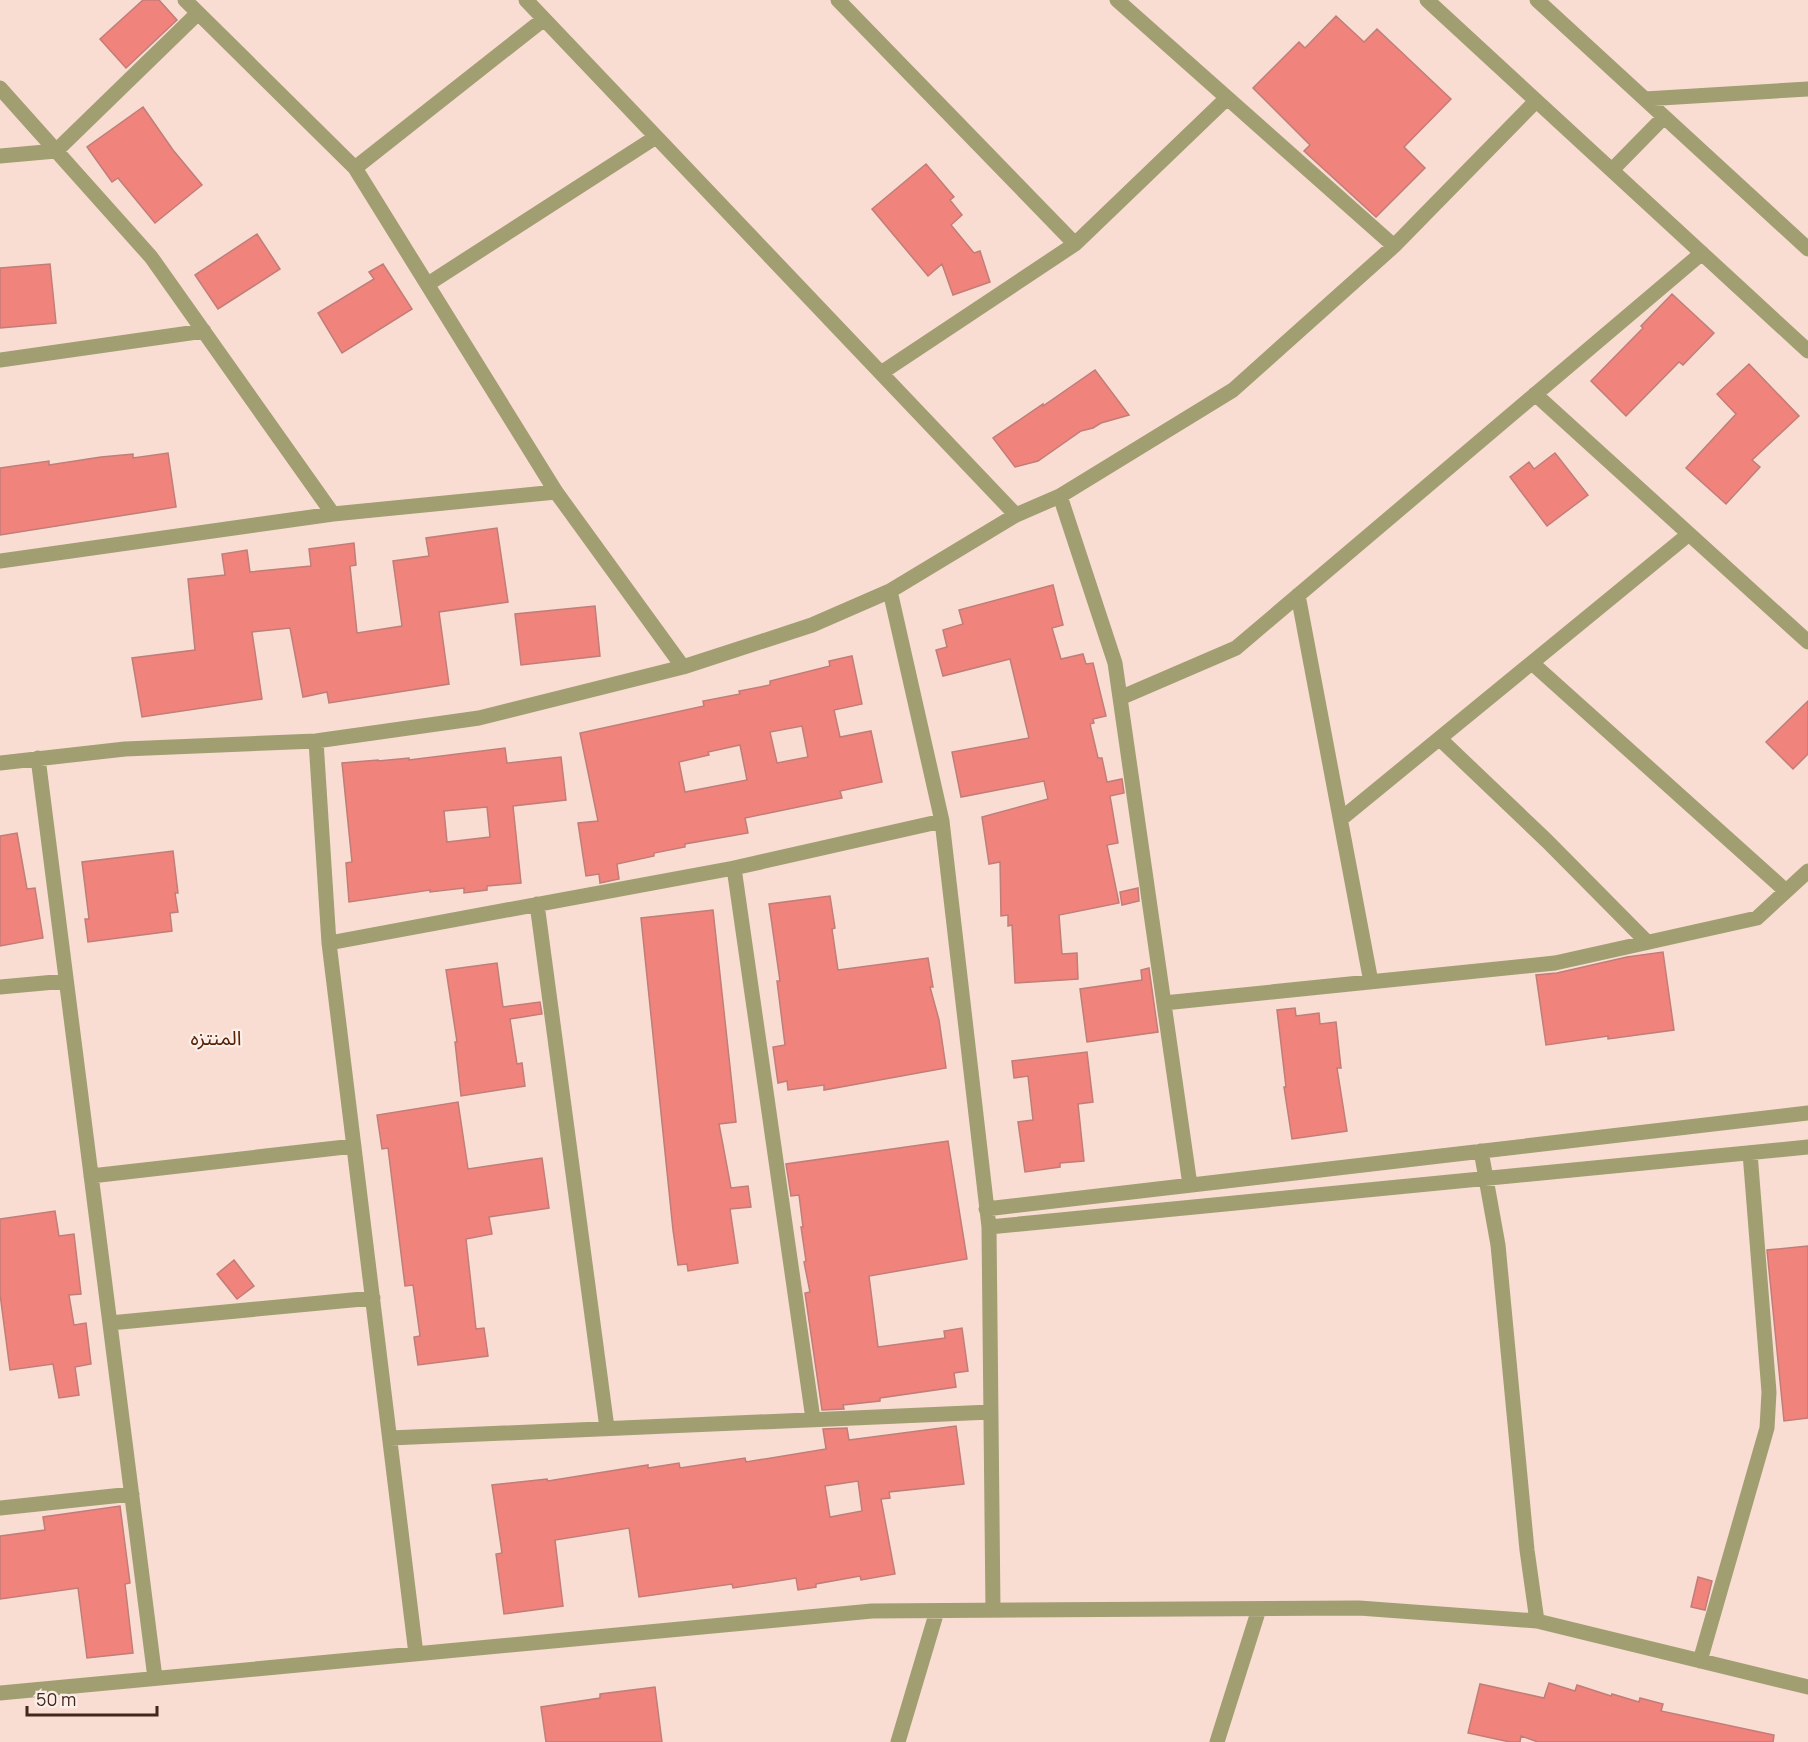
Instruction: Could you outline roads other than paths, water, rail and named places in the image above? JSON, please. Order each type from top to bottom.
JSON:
[{"type":"street","points":[[185,0],[355,168],[556,492],[683,667]]},
{"type":"street","points":[[526,0],[1016,515]]},
{"type":"street","points":[[838,0],[1075,244]]},
{"type":"street","points":[[1117,0],[1394,246]]},
{"type":"street","points":[[1427,0],[1808,351]]},
{"type":"street","points":[[1537,0],[1808,249]]},
{"type":"street","points":[[0,156],[56,151],[198,13]]},
{"type":"street","points":[[355,168],[544,19]]},
{"type":"street","points":[[0,88],[151,257],[333,514]]},
{"type":"street","points":[[1645,99],[1808,89]]},
{"type":"street","points":[[881,374],[1075,244],[1227,98]]},
{"type":"street","points":[[0,763],[124,749],[316,741],[479,718],[683,667],[812,625],[890,591],[1016,515],[1060,496],[1233,390],[1394,246],[1536,101]]},
{"type":"street","points":[[1612,170],[1664,117]]},
{"type":"street","points":[[428,284],[656,137]]},
{"type":"street","points":[[1120,698],[1236,648],[1702,253]]},
{"type":"street","points":[[0,360],[204,331]]},
{"type":"street","points":[[1535,394],[1808,642]]},
{"type":"street","points":[[0,561],[333,514],[556,492]]},
{"type":"street","points":[[1060,496],[1115,663],[1190,1185]]},
{"type":"street","points":[[1341,819],[1689,534]]},
{"type":"street","points":[[890,591],[942,821],[989,1227],[993,1610]]},
{"type":"street","points":[[1298,595],[1371,982]]},
{"type":"street","points":[[1532,663],[1786,891]]},
{"type":"street","points":[[1440,739],[1547,841],[1647,942]]},
{"type":"street","points":[[316,741],[329,942],[416,1654]]},
{"type":"street","points":[[38,758],[155,1678]]},
{"type":"street","points":[[329,942],[734,868],[942,821]]},
{"type":"street","points":[[734,868],[813,1419]]},
{"type":"street","points":[[1164,1003],[1555,963],[1757,918],[1808,871]]},
{"type":"street","points":[[537,904],[607,1428]]},
{"type":"street","points":[[0,987],[66,981]]},
{"type":"street","points":[[986,1209],[1808,1113]]},
{"type":"street","points":[[91,1176],[354,1146]]},
{"type":"street","points":[[989,1227],[1808,1147]]},
{"type":"street","points":[[1481,1151],[1498,1245],[1527,1550],[1537,1621]]},
{"type":"street","points":[[1700,1661],[1767,1428],[1769,1392],[1750,1153]]},
{"type":"street","points":[[110,1323],[373,1298]]},
{"type":"street","points":[[390,1438],[991,1412]]},
{"type":"street","points":[[0,1508],[132,1494]]},
{"type":"street","points":[[0,1693],[872,1611],[1359,1608],[1537,1621],[1808,1687]]},
{"type":"street","points":[[1217,1742],[1259,1609]]},
{"type":"street","points":[[898,1742],[937,1611]]},
{"type":"district","name":"المنتزه","points":[[216,1037]]}]
